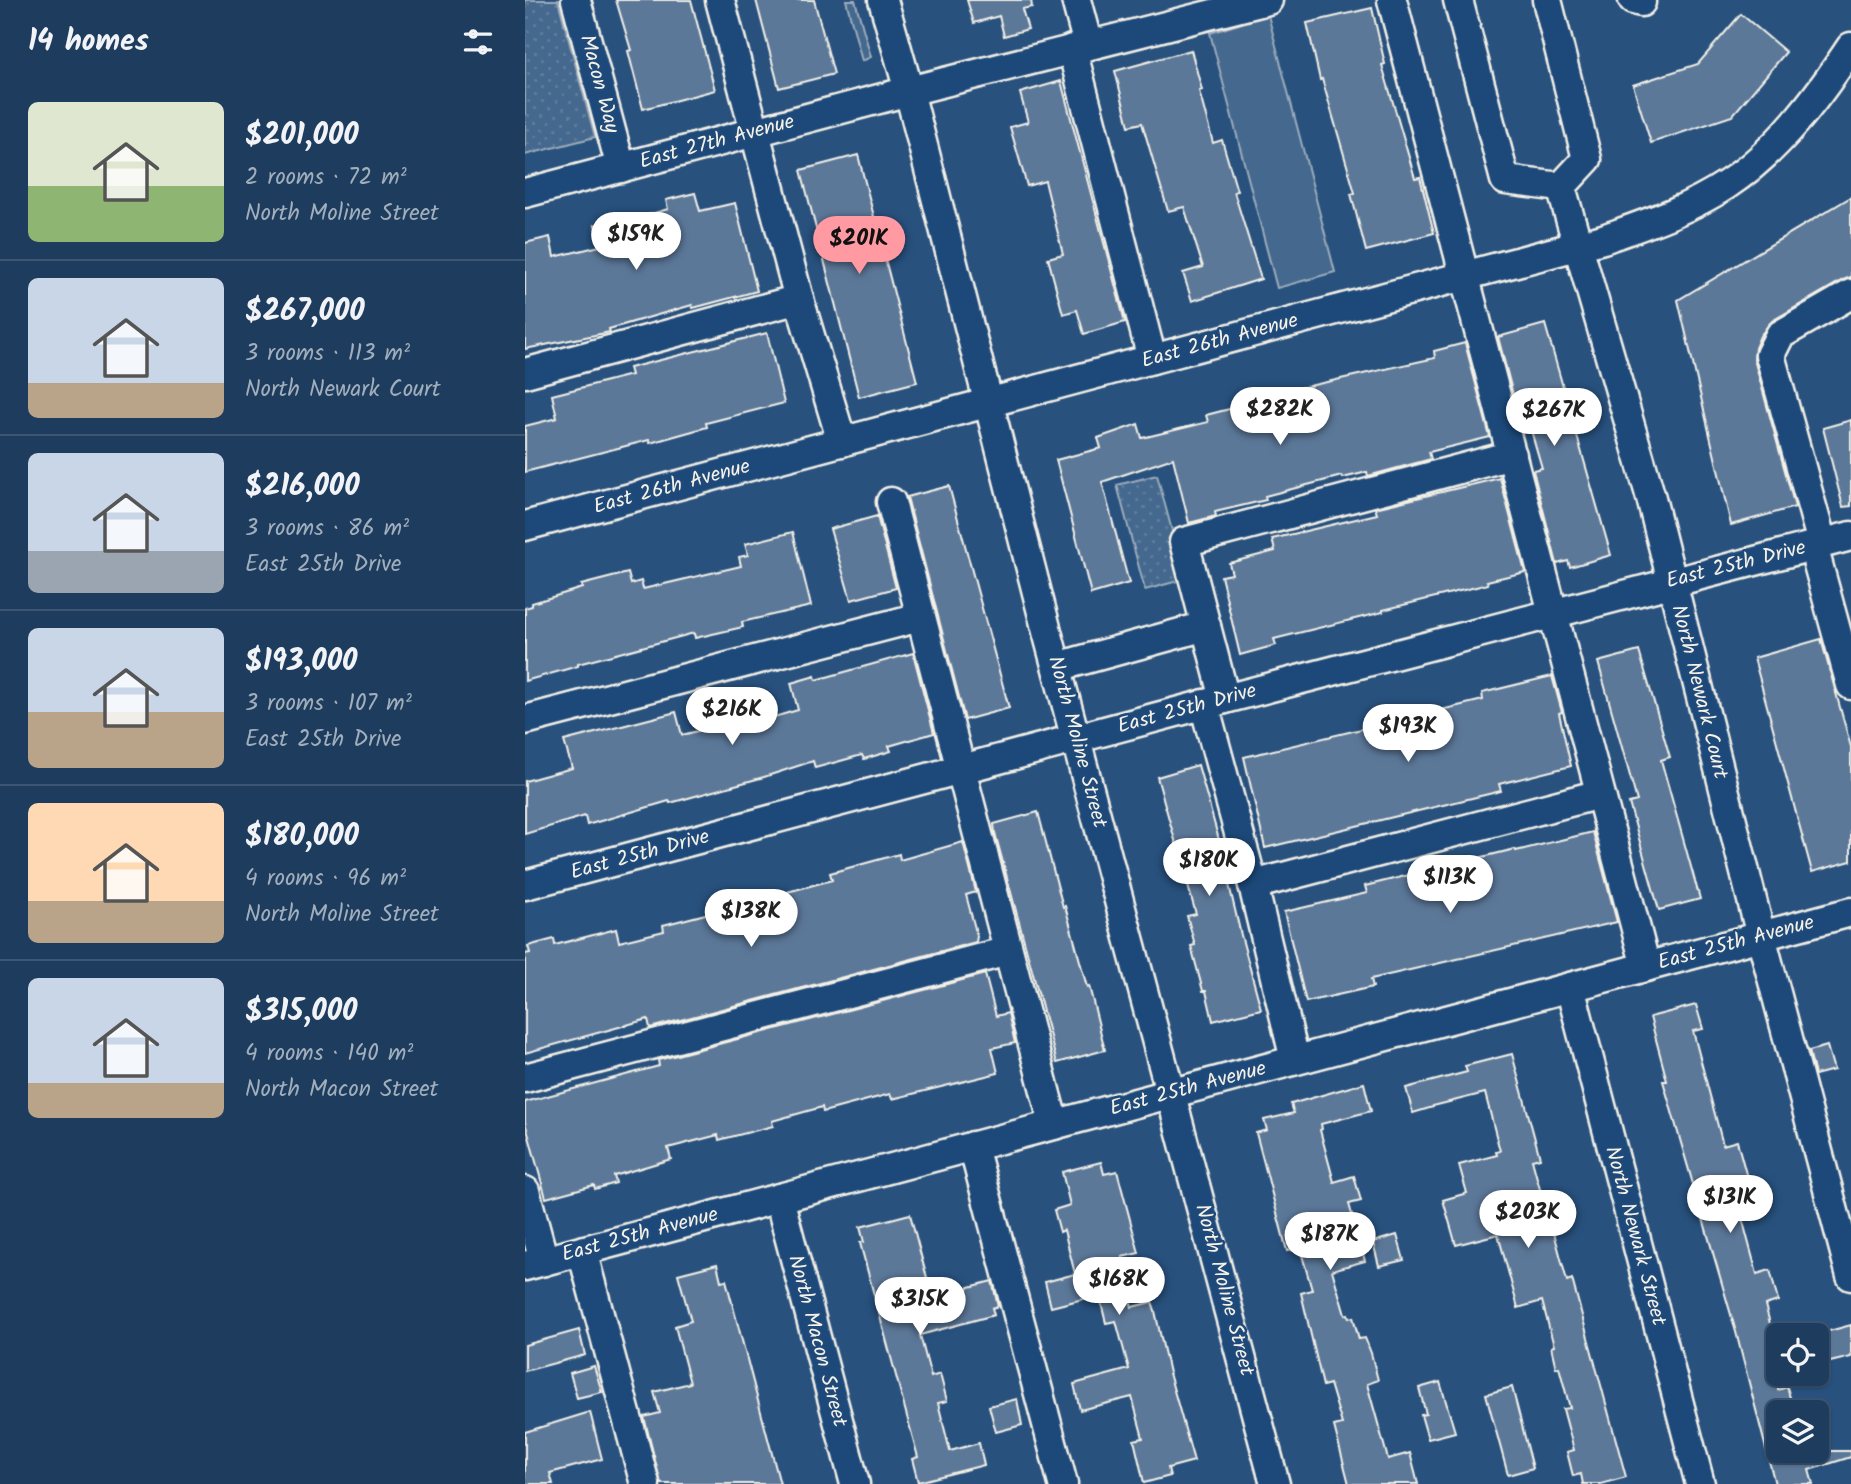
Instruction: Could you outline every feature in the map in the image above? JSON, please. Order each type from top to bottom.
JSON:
[{"type":"street","name":"Macon Way","points":[[576,0],[621,168]]},
{"type":"street","points":[[720,0],[799,299],[842,442]]},
{"type":"street","name":"North Moline Street","points":[[883,0],[909,91],[1057,667],[1275,1484]]},
{"type":"street","points":[[1076,0],[1080,47],[1152,359]]},
{"type":"street","name":"East 27th Avenue","points":[[525,193],[909,91],[1268,0]]},
{"type":"street","points":[[1392,0],[1646,967]]},
{"type":"street","points":[[1458,0],[1505,180],[1561,187],[1587,159],[1547,0]]},
{"type":"street","name":"East 26th Avenue","points":[[525,526],[1578,246],[1665,217],[1726,185],[1771,147],[1806,110],[1851,47]]},
{"type":"street","name":"North Newark Court","points":[[1561,187],[1651,498],[1761,936],[1851,1276]]},
{"type":"street","points":[[1851,293],[1780,335],[1770,355],[1851,685]]},
{"type":"street","points":[[525,373],[799,299]]},
{"type":"street","points":[[1295,1060],[1253,885],[1215,701],[1206,626],[1184,542],[1512,455]]},
{"type":"street","points":[[891,502],[1054,1125]]},
{"type":"street","name":"East 25th Drive","points":[[525,885],[1215,701],[1851,536]]},
{"type":"street","points":[[525,720],[920,617]]},
{"type":"street","points":[[1057,667],[1206,626]]},
{"type":"street","points":[[1253,885],[1600,794]]},
{"type":"street","name":"East 25th Avenue","points":[[535,1264],[1851,912]]},
{"type":"street","points":[[525,1078],[1008,951]]},
{"type":"street","name":"North Newark Street","points":[[1570,988],[1700,1484]]},
{"type":"street","points":[[973,1146],[1063,1484]]},
{"type":"street","points":[[525,1191],[535,1264]]},
{"type":"street","name":"North Macon Street","points":[[779,1198],[855,1484]]},
{"type":"street","points":[[583,1251],[645,1484]]},
{"type":"shaded area","points":[[525,0],[558,0],[595,137],[525,155]]},
{"type":"shaded area","points":[[846,0],[855,0],[871,57],[862,61]]},
{"type":"shaded area","points":[[1268,15],[1335,272],[1277,288],[1210,33]]},
{"type":"shaded area","points":[[1157,475],[1185,579],[1145,590],[1117,485]]},
{"type":"building","points":[[616,0],[691,0],[715,90],[643,109],[628,51],[631,50]]},
{"type":"building","points":[[756,0],[814,0],[834,74],[779,88]]},
{"type":"building","points":[[967,0],[1031,0],[1032,7],[1022,9],[1028,29],[1004,36],[999,16],[974,23]]},
{"type":"building","points":[[1372,8],[1385,64],[1382,65],[1415,178],[1420,177],[1434,233],[1366,251],[1351,194],[1355,193],[1322,79],[1320,80],[1307,23]]},
{"type":"building","points":[[1741,14],[1786,52],[1732,116],[1651,143],[1633,85],[1698,64]]},
{"type":"building","points":[[1191,50],[1213,143],[1222,140],[1237,191],[1234,192],[1261,279],[1192,301],[1183,273],[1203,267],[1184,207],[1168,211],[1142,123],[1129,126],[1115,71]]},
{"type":"building","points":[[1061,81],[1125,322],[1084,334],[1077,310],[1063,314],[1048,258],[1063,254],[1045,181],[1027,186],[1010,127],[1028,122],[1020,93]]},
{"type":"building","points":[[858,155],[917,382],[859,397],[801,170]]},
{"type":"building","points":[[695,193],[700,211],[735,203],[757,291],[693,308],[692,305],[609,329],[610,332],[525,349],[525,243],[550,237],[554,257],[600,246],[595,225],[623,218],[624,222],[668,209],[666,200]]},
{"type":"building","points":[[1851,197],[1851,277],[1772,321],[1760,336],[1755,348],[1754,359],[1795,507],[1731,525],[1678,300]]},
{"type":"building","points":[[1545,324],[1611,555],[1570,567],[1568,561],[1557,564],[1533,470],[1542,468],[1530,427],[1522,429],[1498,337]]},
{"type":"building","points":[[767,333],[784,403],[706,423],[707,427],[650,443],[649,440],[525,472],[525,426],[557,418],[552,395],[631,375],[629,368]]},
{"type":"building","points":[[1465,343],[1490,437],[1429,452],[1431,459],[1368,476],[1367,472],[1343,478],[1342,476],[1265,496],[1266,500],[1215,512],[1216,516],[1189,523],[1173,458],[1102,482],[1129,583],[1091,594],[1056,460],[1101,448],[1098,438],[1138,424],[1142,438],[1208,422],[1206,415],[1265,400],[1264,396],[1435,358],[1434,351]]},
{"type":"building","points":[[1851,420],[1851,506],[1843,507],[1823,428]]},
{"type":"building","points":[[1500,478],[1525,572],[1274,639],[1276,645],[1240,655],[1221,576],[1232,574],[1229,563],[1275,551],[1272,539],[1377,514],[1375,508]]},
{"type":"building","points":[[949,486],[1009,708],[965,720],[907,497]]},
{"type":"building","points":[[877,516],[896,588],[851,600],[830,529]]},
{"type":"building","points":[[793,532],[811,606],[742,622],[743,627],[695,638],[694,633],[525,681],[525,608],[532,606],[532,603],[582,588],[581,585],[628,573],[631,584],[641,581],[643,589],[741,566],[739,557],[748,555],[745,544]]},
{"type":"building","points":[[1821,639],[1851,747],[1851,861],[1812,872],[1754,658]]},
{"type":"building","points":[[1639,651],[1670,757],[1661,760],[1700,899],[1659,910],[1629,803],[1637,801],[1598,662]]},
{"type":"building","points":[[913,653],[934,733],[889,746],[891,751],[864,759],[862,755],[815,768],[813,761],[587,825],[585,816],[525,834],[525,781],[572,768],[564,741],[676,712],[682,735],[737,721],[739,727],[798,710],[791,683],[815,676],[816,680]]},
{"type":"building","points":[[1552,676],[1562,712],[1559,713],[1571,766],[1499,784],[1501,791],[1265,848],[1244,757],[1483,700],[1482,693]]},
{"type":"building","points":[[1198,765],[1228,872],[1241,935],[1261,1009],[1213,1021],[1191,946],[1195,945],[1187,916],[1196,914],[1157,777]]},
{"type":"building","points":[[1038,812],[1105,1050],[1057,1063],[994,824]]},
{"type":"building","points":[[1593,832],[1617,922],[1371,979],[1373,987],[1306,1002],[1284,912],[1367,893],[1365,886]]},
{"type":"building","points":[[963,842],[976,892],[966,895],[977,936],[976,942],[650,1028],[648,1019],[525,1053],[525,954],[530,953],[528,946],[554,939],[555,945],[616,929],[619,942],[664,931],[663,925],[721,910],[723,915],[767,904],[765,898],[832,880],[830,873],[899,854],[900,860]]},
{"type":"building","points":[[985,974],[996,1016],[1008,1013],[1015,1043],[992,1048],[998,1073],[892,1099],[890,1094],[823,1112],[822,1107],[772,1121],[773,1126],[719,1140],[718,1135],[668,1148],[671,1159],[614,1176],[616,1183],[595,1189],[594,1185],[546,1198],[525,1122],[525,1102],[659,1066],[658,1060]]},
{"type":"building","points":[[1696,1005],[1703,1029],[1693,1031],[1723,1145],[1737,1141],[1757,1214],[1742,1218],[1757,1274],[1770,1270],[1778,1301],[1765,1305],[1770,1323],[1766,1323],[1766,1386],[1778,1386],[1778,1390],[1787,1387],[1791,1400],[1766,1400],[1766,1449],[1736,1332],[1663,1081],[1667,1081],[1650,1017]]},
{"type":"building","points":[[1827,1046],[1834,1070],[1815,1075],[1809,1051]]},
{"type":"building","points":[[1512,1054],[1540,1158],[1532,1160],[1567,1281],[1572,1279],[1626,1477],[1601,1484],[1583,1484],[1581,1474],[1573,1476],[1567,1452],[1574,1450],[1563,1409],[1570,1408],[1559,1367],[1556,1368],[1551,1347],[1554,1346],[1542,1301],[1518,1308],[1498,1234],[1456,1245],[1443,1200],[1467,1193],[1459,1165],[1497,1155],[1496,1152],[1500,1151],[1485,1093],[1413,1113],[1406,1088],[1467,1072],[1465,1066]]},
{"type":"building","points":[[1364,1083],[1371,1111],[1321,1124],[1320,1130],[1334,1182],[1354,1176],[1361,1201],[1349,1204],[1365,1261],[1332,1270],[1345,1315],[1353,1317],[1359,1339],[1365,1338],[1371,1353],[1378,1380],[1367,1384],[1388,1459],[1410,1453],[1418,1484],[1349,1484],[1334,1426],[1342,1424],[1330,1384],[1323,1386],[1301,1293],[1312,1290],[1300,1248],[1287,1251],[1256,1133],[1267,1130],[1264,1120],[1294,1113],[1291,1104]]},
{"type":"building","points":[[1101,1162],[1104,1174],[1117,1171],[1139,1253],[1122,1257],[1125,1267],[1121,1268],[1132,1307],[1152,1302],[1194,1461],[1168,1468],[1170,1476],[1144,1483],[1134,1440],[1143,1438],[1132,1397],[1080,1410],[1074,1384],[1129,1369],[1116,1321],[1106,1323],[1099,1295],[1051,1307],[1045,1282],[1075,1274],[1064,1230],[1060,1232],[1054,1210],[1070,1205],[1062,1172]]},
{"type":"building","points":[[910,1214],[932,1297],[992,1281],[998,1306],[992,1308],[994,1315],[920,1335],[931,1377],[940,1374],[947,1401],[938,1403],[950,1451],[979,1443],[984,1465],[918,1482],[912,1459],[918,1457],[860,1243],[864,1242],[860,1227]]},
{"type":"building","points":[[1397,1235],[1404,1260],[1379,1266],[1373,1242]]},
{"type":"building","points":[[717,1264],[721,1281],[726,1280],[780,1484],[661,1484],[644,1417],[660,1413],[654,1392],[690,1383],[675,1326],[691,1321],[678,1274]]},
{"type":"building","points":[[1851,1325],[1851,1357],[1829,1362],[1829,1331]]},
{"type":"building","points":[[579,1330],[585,1355],[525,1371],[525,1345]]},
{"type":"building","points":[[594,1366],[602,1392],[577,1398],[570,1373]]},
{"type":"building","points":[[1440,1382],[1455,1432],[1428,1439],[1421,1415],[1426,1414],[1419,1388]]},
{"type":"building","points":[[1512,1387],[1533,1468],[1508,1475],[1486,1394]]},
{"type":"building","points":[[1017,1399],[1022,1425],[996,1432],[989,1406]]},
{"type":"building","points":[[590,1412],[602,1459],[550,1473],[553,1484],[525,1484],[525,1432]]},
{"type":"building","points":[[1829,1451],[1851,1451],[1851,1457],[1809,1470],[1813,1484],[1775,1484],[1770,1463],[1829,1463]]}]
